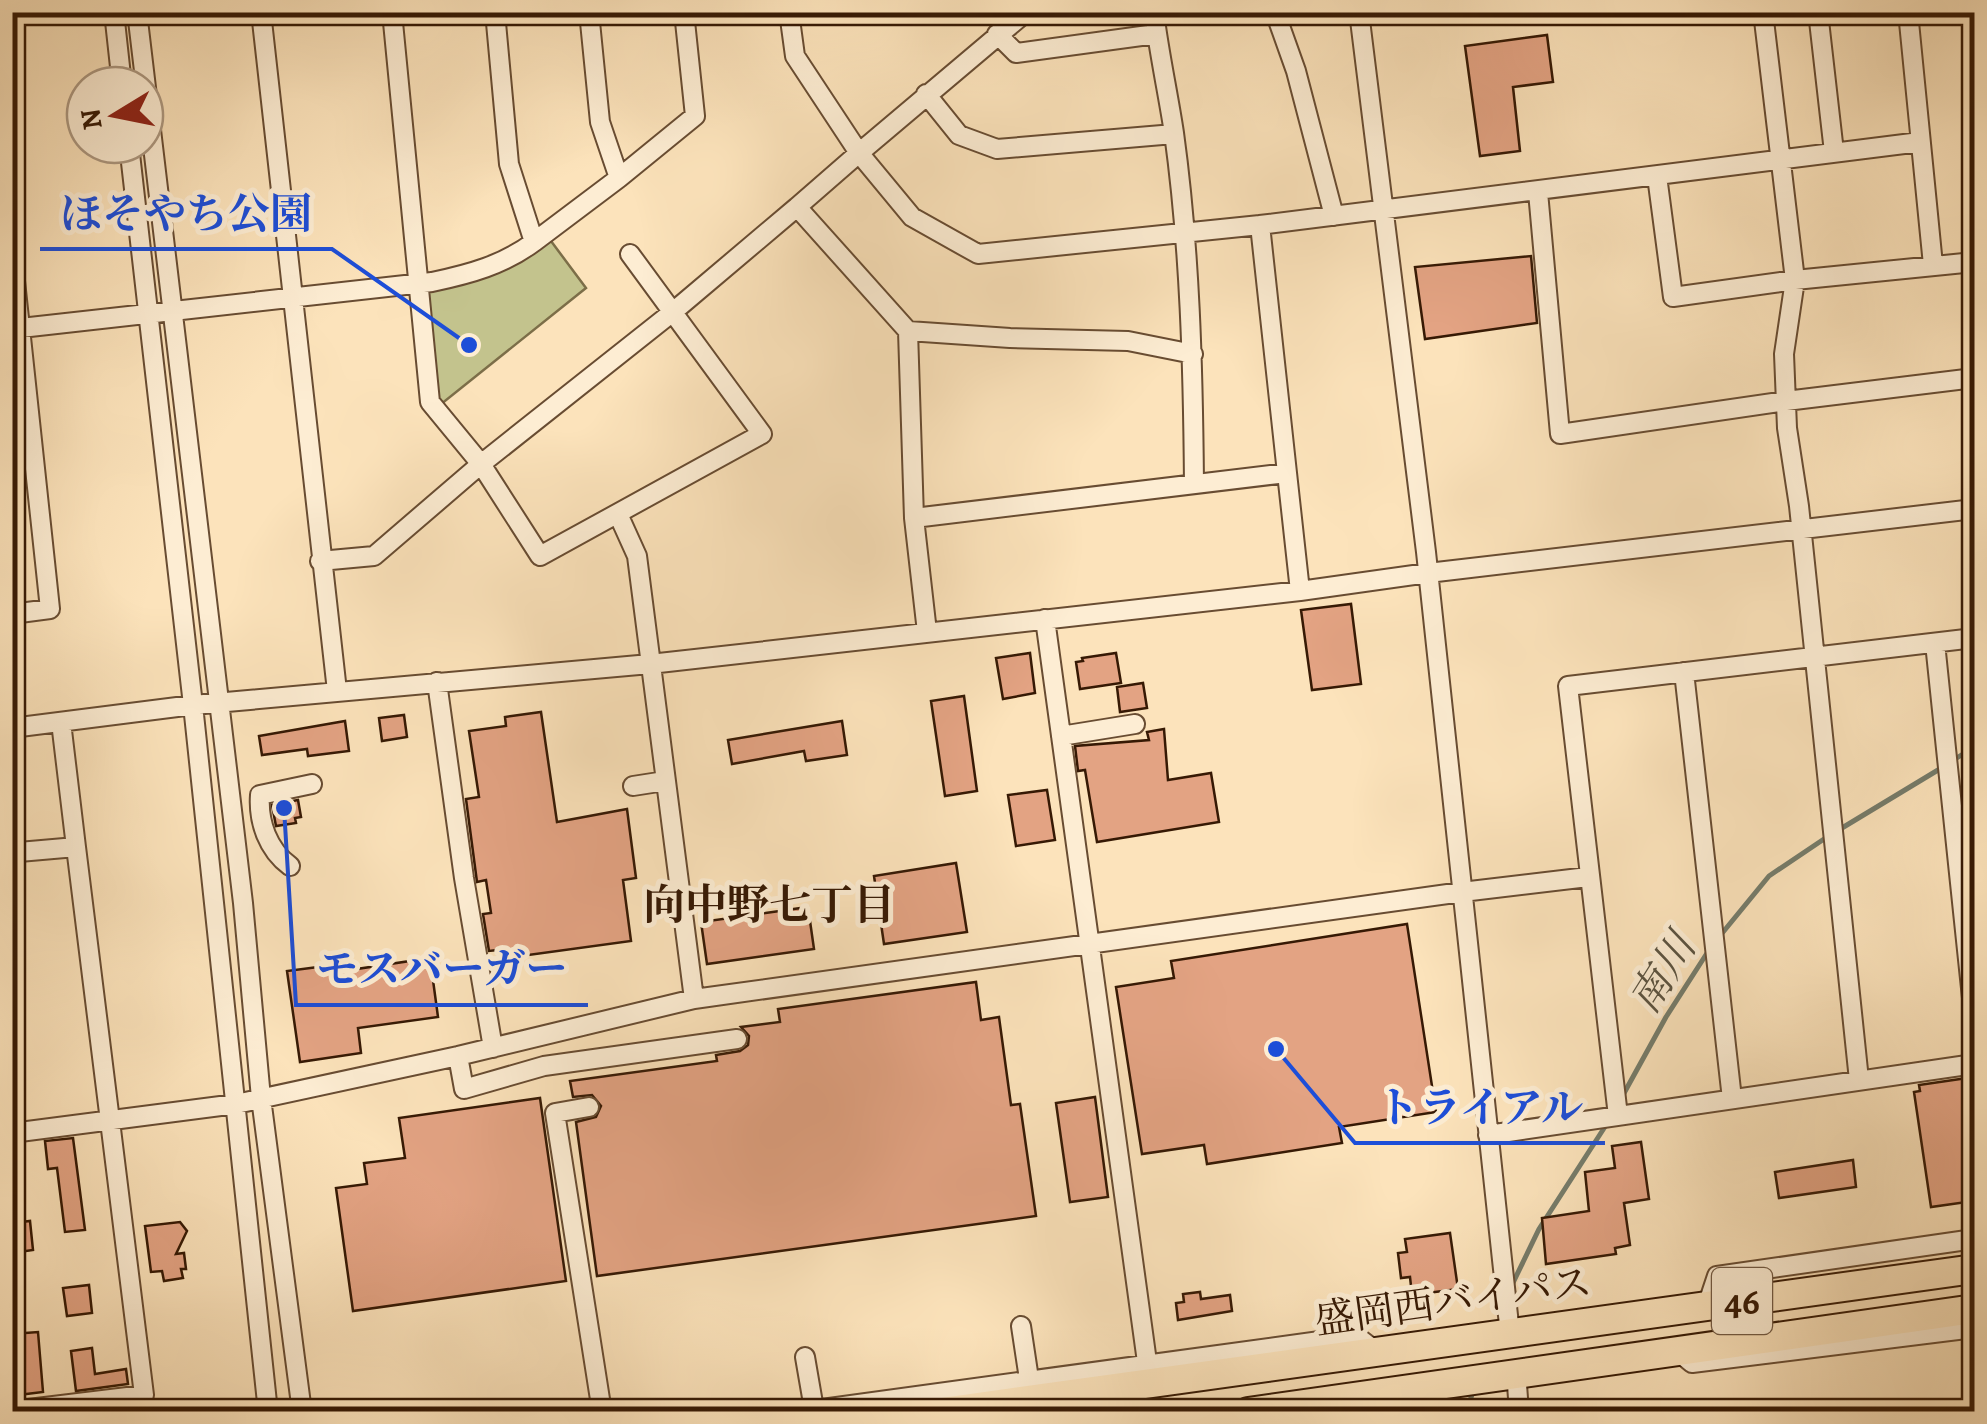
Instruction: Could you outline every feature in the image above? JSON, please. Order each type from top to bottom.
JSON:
[{"type":"highway","name":"盛岡西バイパス","points":[[942,1412],[1377,1352],[1509,1325],[1707,1306],[1974,1269]]},
{"type":"highway","name":"盛岡西バイパス","points":[[1248,1412],[1974,1309]]},
{"type":"street","points":[[114,12],[120,65]]},
{"type":"street","points":[[137,12],[220,703],[261,1098],[302,1412]]},
{"type":"street","points":[[261,12],[337,691]]},
{"type":"street","points":[[392,12],[430,402],[481,464],[540,556],[762,434],[630,254]]},
{"type":"street","points":[[495,12],[509,164],[534,242]]},
{"type":"street","points":[[588,12],[600,122],[619,178]]},
{"type":"street","points":[[17,329],[418,283],[474,273],[512,258],[695,116],[684,12]]},
{"type":"street","points":[[789,12],[796,56],[859,153],[912,217],[978,254],[1538,192],[1920,142]]},
{"type":"street","points":[[320,561],[374,556],[481,464],[674,311],[1026,12]]},
{"type":"street","points":[[1154,12],[1174,134],[1184,231],[1192,354],[1194,484]]},
{"type":"street","points":[[1275,12],[1296,72],[1334,216]]},
{"type":"street","points":[[1360,12],[1428,573],[1509,1325]]},
{"type":"street","points":[[1764,12],[1795,280],[1784,354],[1786,401],[1858,1080]]},
{"type":"street","points":[[1818,12],[1834,152]]},
{"type":"street","points":[[1908,12],[1933,265]]},
{"type":"street","points":[[998,34],[1016,53],[1156,34]]},
{"type":"street","points":[[926,94],[959,135],[997,149],[1174,134]]},
{"type":"street","points":[[130,165],[193,705],[268,1412]]},
{"type":"street","points":[[1657,176],[1673,297],[1974,262]]},
{"type":"street","points":[[1538,192],[1560,434],[1974,378]]},
{"type":"street","points":[[797,207],[908,330],[914,518],[927,632]]},
{"type":"street","points":[[1260,225],[1300,591]]},
{"type":"street","points":[[12,253],[17,329],[50,609],[12,614]]},
{"type":"street","points":[[908,330],[1128,341],[1192,354]]},
{"type":"street","points":[[914,518],[1286,473]]},
{"type":"street","points":[[12,728],[193,705],[650,664],[1300,591],[1974,509]]},
{"type":"street","points":[[618,514],[637,556],[694,998]]},
{"type":"street","points":[[1045,619],[1146,1362]]},
{"type":"street","points":[[1618,1116],[1568,686],[1974,638]]},
{"type":"street","points":[[1935,643],[1974,1017]]},
{"type":"street","points":[[1684,672],[1732,1099]]},
{"type":"street","points":[[437,682],[482,1001],[493,1048]]},
{"type":"street","points":[[12,1412],[144,1395],[62,722]]},
{"type":"street","points":[[1061,736],[1135,724]]},
{"type":"street","points":[[633,786],[666,780]]},
{"type":"street","points":[[290,866],[274,854],[262,822],[260,794],[312,784]]},
{"type":"street","points":[[12,858],[20,852],[76,847]]},
{"type":"street","points":[[12,1133],[236,1104],[493,1048],[694,998],[1588,877]]},
{"type":"street","points":[[458,1056],[464,1089],[544,1066],[737,1039]]},
{"type":"street","points":[[1488,1135],[1974,1064]]},
{"type":"street","points":[[589,1107],[555,1113],[602,1412]]},
{"type":"street","points":[[1707,1306],[1717,1276],[1974,1239]]},
{"type":"street","points":[[1021,1326],[1028,1379]]},
{"type":"street","points":[[1675,1350],[1692,1363],[1974,1328]]},
{"type":"street","points":[[806,1357],[807,1410],[1356,1336],[1377,1352]]},
{"type":"street","points":[[1516,1371],[1520,1412]]},
{"type":"green space","points":[[545,233],[586,288],[435,409],[417,283],[432,282]]},
{"type":"building","points":[[1547,35],[1553,82],[1513,87],[1520,151],[1480,156],[1465,46]]},
{"type":"building","points":[[1531,256],[1537,323],[1425,339],[1415,267]]},
{"type":"building","points":[[1351,604],[1361,684],[1312,690],[1301,610]]},
{"type":"building","points":[[1030,653],[1035,693],[1003,699],[996,658]]},
{"type":"building","points":[[1116,653],[1121,683],[1080,689],[1076,662]]},
{"type":"building","points":[[1143,683],[1147,708],[1120,712],[1117,687]]},
{"type":"building","points":[[964,696],[977,791],[945,796],[931,701]]},
{"type":"building","points":[[541,712],[557,822],[627,809],[636,878],[623,880],[631,941],[499,959],[498,950],[489,951],[483,914],[491,913],[486,880],[477,882],[466,799],[479,797],[469,731],[506,726],[505,717]]},
{"type":"building","points":[[404,715],[407,737],[382,741],[379,718]]},
{"type":"building","points":[[345,721],[349,751],[308,756],[307,749],[262,755],[259,736]]},
{"type":"building","points":[[842,721],[847,755],[806,761],[804,751],[732,764],[728,740]]},
{"type":"building","points":[[1164,729],[1168,780],[1211,773],[1219,822],[1097,842],[1085,770],[1078,771],[1075,746],[1149,740],[1147,732]]},
{"type":"building","points":[[1047,790],[1055,840],[1016,846],[1008,795]]},
{"type":"building","points":[[298,800],[301,817],[295,818],[296,823],[276,826],[272,805]]},
{"type":"building","points":[[956,863],[967,932],[884,944],[874,876]]},
{"type":"building","points":[[808,907],[814,949],[707,964],[701,922]]},
{"type":"building","points":[[1407,924],[1436,1112],[1339,1127],[1342,1143],[1207,1164],[1204,1145],[1142,1154],[1116,987],[1174,978],[1171,961]]},
{"type":"building","points":[[430,958],[438,1017],[358,1028],[361,1053],[300,1062],[287,971],[349,963],[350,970]]},
{"type":"building","points":[[976,982],[981,1020],[999,1017],[1011,1105],[1020,1104],[1036,1216],[597,1276],[576,1122],[596,1117],[601,1106],[592,1095],[573,1097],[570,1081],[717,1061],[716,1055],[740,1051],[748,1045],[749,1036],[741,1027],[780,1022],[778,1009]]},
{"type":"building","points":[[1974,1077],[1974,1201],[1931,1207],[1914,1092],[1920,1091],[1919,1085]]},
{"type":"building","points":[[1095,1097],[1108,1197],[1070,1202],[1056,1103]]},
{"type":"building","points":[[540,1098],[566,1281],[353,1311],[336,1188],[367,1184],[364,1163],[405,1158],[399,1118]]},
{"type":"building","points":[[73,1138],[85,1230],[65,1232],[57,1168],[48,1169],[45,1141]]},
{"type":"building","points":[[1641,1142],[1649,1199],[1624,1203],[1630,1245],[1615,1248],[1616,1254],[1546,1264],[1542,1218],[1589,1211],[1585,1172],[1615,1168],[1612,1146]]},
{"type":"building","points":[[1853,1160],[1856,1187],[1779,1198],[1775,1172]]},
{"type":"building","points":[[30,1221],[33,1250],[12,1253],[12,1223]]},
{"type":"building","points":[[180,1222],[187,1231],[176,1254],[184,1253],[186,1269],[181,1269],[183,1278],[164,1281],[162,1271],[151,1272],[145,1226]]},
{"type":"building","points":[[1450,1233],[1458,1289],[1412,1295],[1410,1277],[1401,1278],[1398,1253],[1407,1252],[1405,1239]]},
{"type":"building","points":[[89,1285],[92,1313],[67,1316],[63,1288]]},
{"type":"building","points":[[1200,1292],[1201,1299],[1230,1295],[1232,1311],[1178,1320],[1176,1303],[1184,1302],[1183,1294]]},
{"type":"building","points":[[38,1332],[43,1392],[18,1395],[12,1334]]},
{"type":"building","points":[[92,1348],[95,1374],[126,1369],[128,1384],[76,1391],[71,1351]]},
{"type":"waterway","name":"南川","points":[[1952,761],[1974,747]]},
{"type":"waterway","name":"南川","points":[[1837,831],[1943,767]]},
{"type":"waterway","name":"南川","points":[[1719,937],[1769,876],[1827,837]]},
{"type":"waterway","name":"南川","points":[[1623,1095],[1709,950]]},
{"type":"waterway","name":"南川","points":[[1510,1289],[1539,1229],[1608,1122]]},
{"type":"waterway","name":"南川","points":[[1467,1412],[1472,1394]]},
{"type":"place","name":"ほそやち公園","points":[[469,345]]},
{"type":"place","name":"モスバーガー","points":[[284,808]]},
{"type":"place","name":"トライアル","points":[[1276,1049]]},
{"type":"district","name":"向中野七丁目","points":[[769,904]]}]
